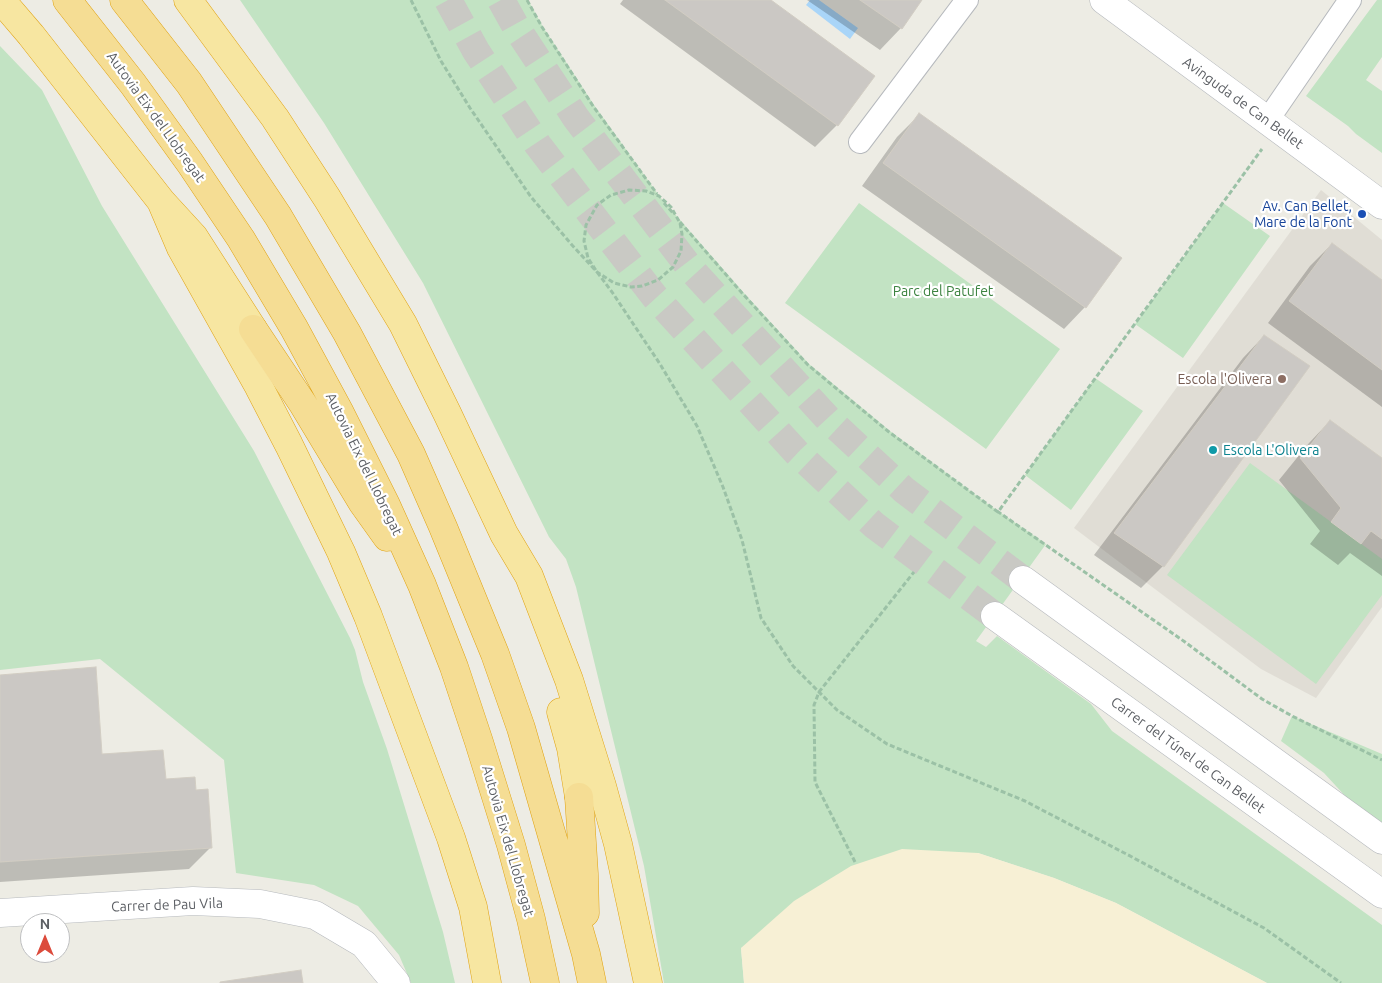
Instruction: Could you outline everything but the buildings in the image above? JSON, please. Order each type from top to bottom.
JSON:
[{"type":"highway","points":[[1,0],[32,35],[161,201],[194,237],[303,404],[362,502],[422,585]]},
{"type":"highway","name":"Autovia Eix del Llobregat","points":[[67,0],[133,84],[190,162],[242,239],[294,328],[340,413],[386,505],[422,585],[479,742],[512,845],[545,983]]},
{"type":"highway","points":[[124,0],[188,83],[278,216],[347,332],[411,454],[495,654],[518,719],[586,954],[592,983]]},
{"type":"highway","points":[[188,0],[275,118],[328,198],[403,324],[504,534],[529,576],[569,680],[602,786],[618,844],[648,983]]},
{"type":"highway","points":[[161,201],[181,248],[259,387],[289,445],[341,552],[368,616],[452,838],[472,907],[487,983]]},
{"type":"highway","points":[[504,534],[515,577],[556,695],[570,748],[579,797],[584,874],[586,954]]},
{"type":"street","points":[[860,142],[967,0]]},
{"type":"street","name":"Avinguda de Can Bellet","points":[[1104,0],[1382,205]]},
{"type":"street","points":[[1272,124],[1350,0]]},
{"type":"street","points":[[1023,580],[1382,840]]},
{"type":"street","name":"Carrer del Túnel de Can Bellet","points":[[995,616],[1382,894]]},
{"type":"street","name":"Carrer de Pau Vila","points":[[0,913],[193,901],[260,904],[316,915],[364,944],[396,983]]},
{"type":"path","points":[[411,0],[441,61],[470,108],[531,197],[598,272],[614,283],[631,287],[642,286],[658,280],[673,266],[681,251],[682,234],[680,223],[672,207],[658,196],[646,191],[629,190],[611,195],[597,205],[586,225],[584,242],[588,258],[598,272],[660,364],[698,426],[742,540],[761,618],[793,666],[837,710],[887,744],[1025,801],[1132,857],[1264,928],[1341,983]]},
{"type":"path","points":[[527,0],[542,27],[593,106],[659,198],[808,365],[889,432],[998,512],[1185,642],[1262,699],[1292,716],[1382,760]]},
{"type":"path","points":[[998,512],[1272,124]]},
{"type":"path","points":[[985,502],[998,512]]},
{"type":"path","points":[[855,862],[815,782],[814,705],[818,692],[914,572]]},
{"type":"shaded area","name":"Escola l'Olivera","points":[[1321,190],[1382,240],[1382,607],[1316,698],[1261,669],[1074,528]]},
{"type":"green space","points":[[240,0],[528,0],[543,27],[594,105],[660,197],[809,364],[890,431],[985,502],[1046,544],[976,641],[986,647],[997,636],[1091,704],[1112,731],[1382,925],[1382,983],[1267,983],[1116,903],[1054,878],[978,853],[741,948],[744,983],[664,983],[644,866],[576,587],[566,559],[549,537],[423,283],[324,123]]},
{"type":"green space","points":[[1377,0],[1382,0],[1382,57],[1366,80],[1382,91],[1382,153],[1306,96]]},
{"type":"green space","points":[[0,46],[42,90],[102,206],[254,451],[350,638],[363,682],[387,749],[443,932],[455,983],[411,983],[399,955],[358,906],[314,885],[236,873],[224,760],[100,659],[0,670]]},
{"type":"green space","name":"Parc del Patufet","points":[[859,203],[1060,349],[986,449],[785,303]]},
{"type":"green space","points":[[1223,203],[1270,236],[1183,358],[1135,324]]},
{"type":"green space","points":[[1095,378],[1143,411],[1071,510],[1025,475]]},
{"type":"green space","points":[[1250,463],[1382,559],[1382,595],[1316,684],[1167,575]]},
{"type":"green space","points":[[1292,716],[1382,754],[1382,827],[1359,811],[1324,773],[1281,741]]},
{"type":"sand","points":[[902,849],[978,853],[1054,878],[1116,903],[1267,983],[744,983],[741,948],[794,901],[851,866]]},
{"type":"water","points":[[810,0],[819,0],[858,28],[850,39],[806,5]]},
{"type":"tunnel","points":[[448,0],[476,51],[538,145],[655,297],[797,453],[874,525],[995,616]]},
{"type":"tunnel","points":[[501,0],[516,27],[576,118],[690,268],[830,421],[904,490],[1023,580]]},
{"type":"place","name":"Av. Can Bellet, Mare de la Font","points":[[1362,214]]},
{"type":"place","name":"Escola l'Olivera","points":[[1282,379]]},
{"type":"place","name":"Escola L'Olivera","points":[[1213,450]]}]
